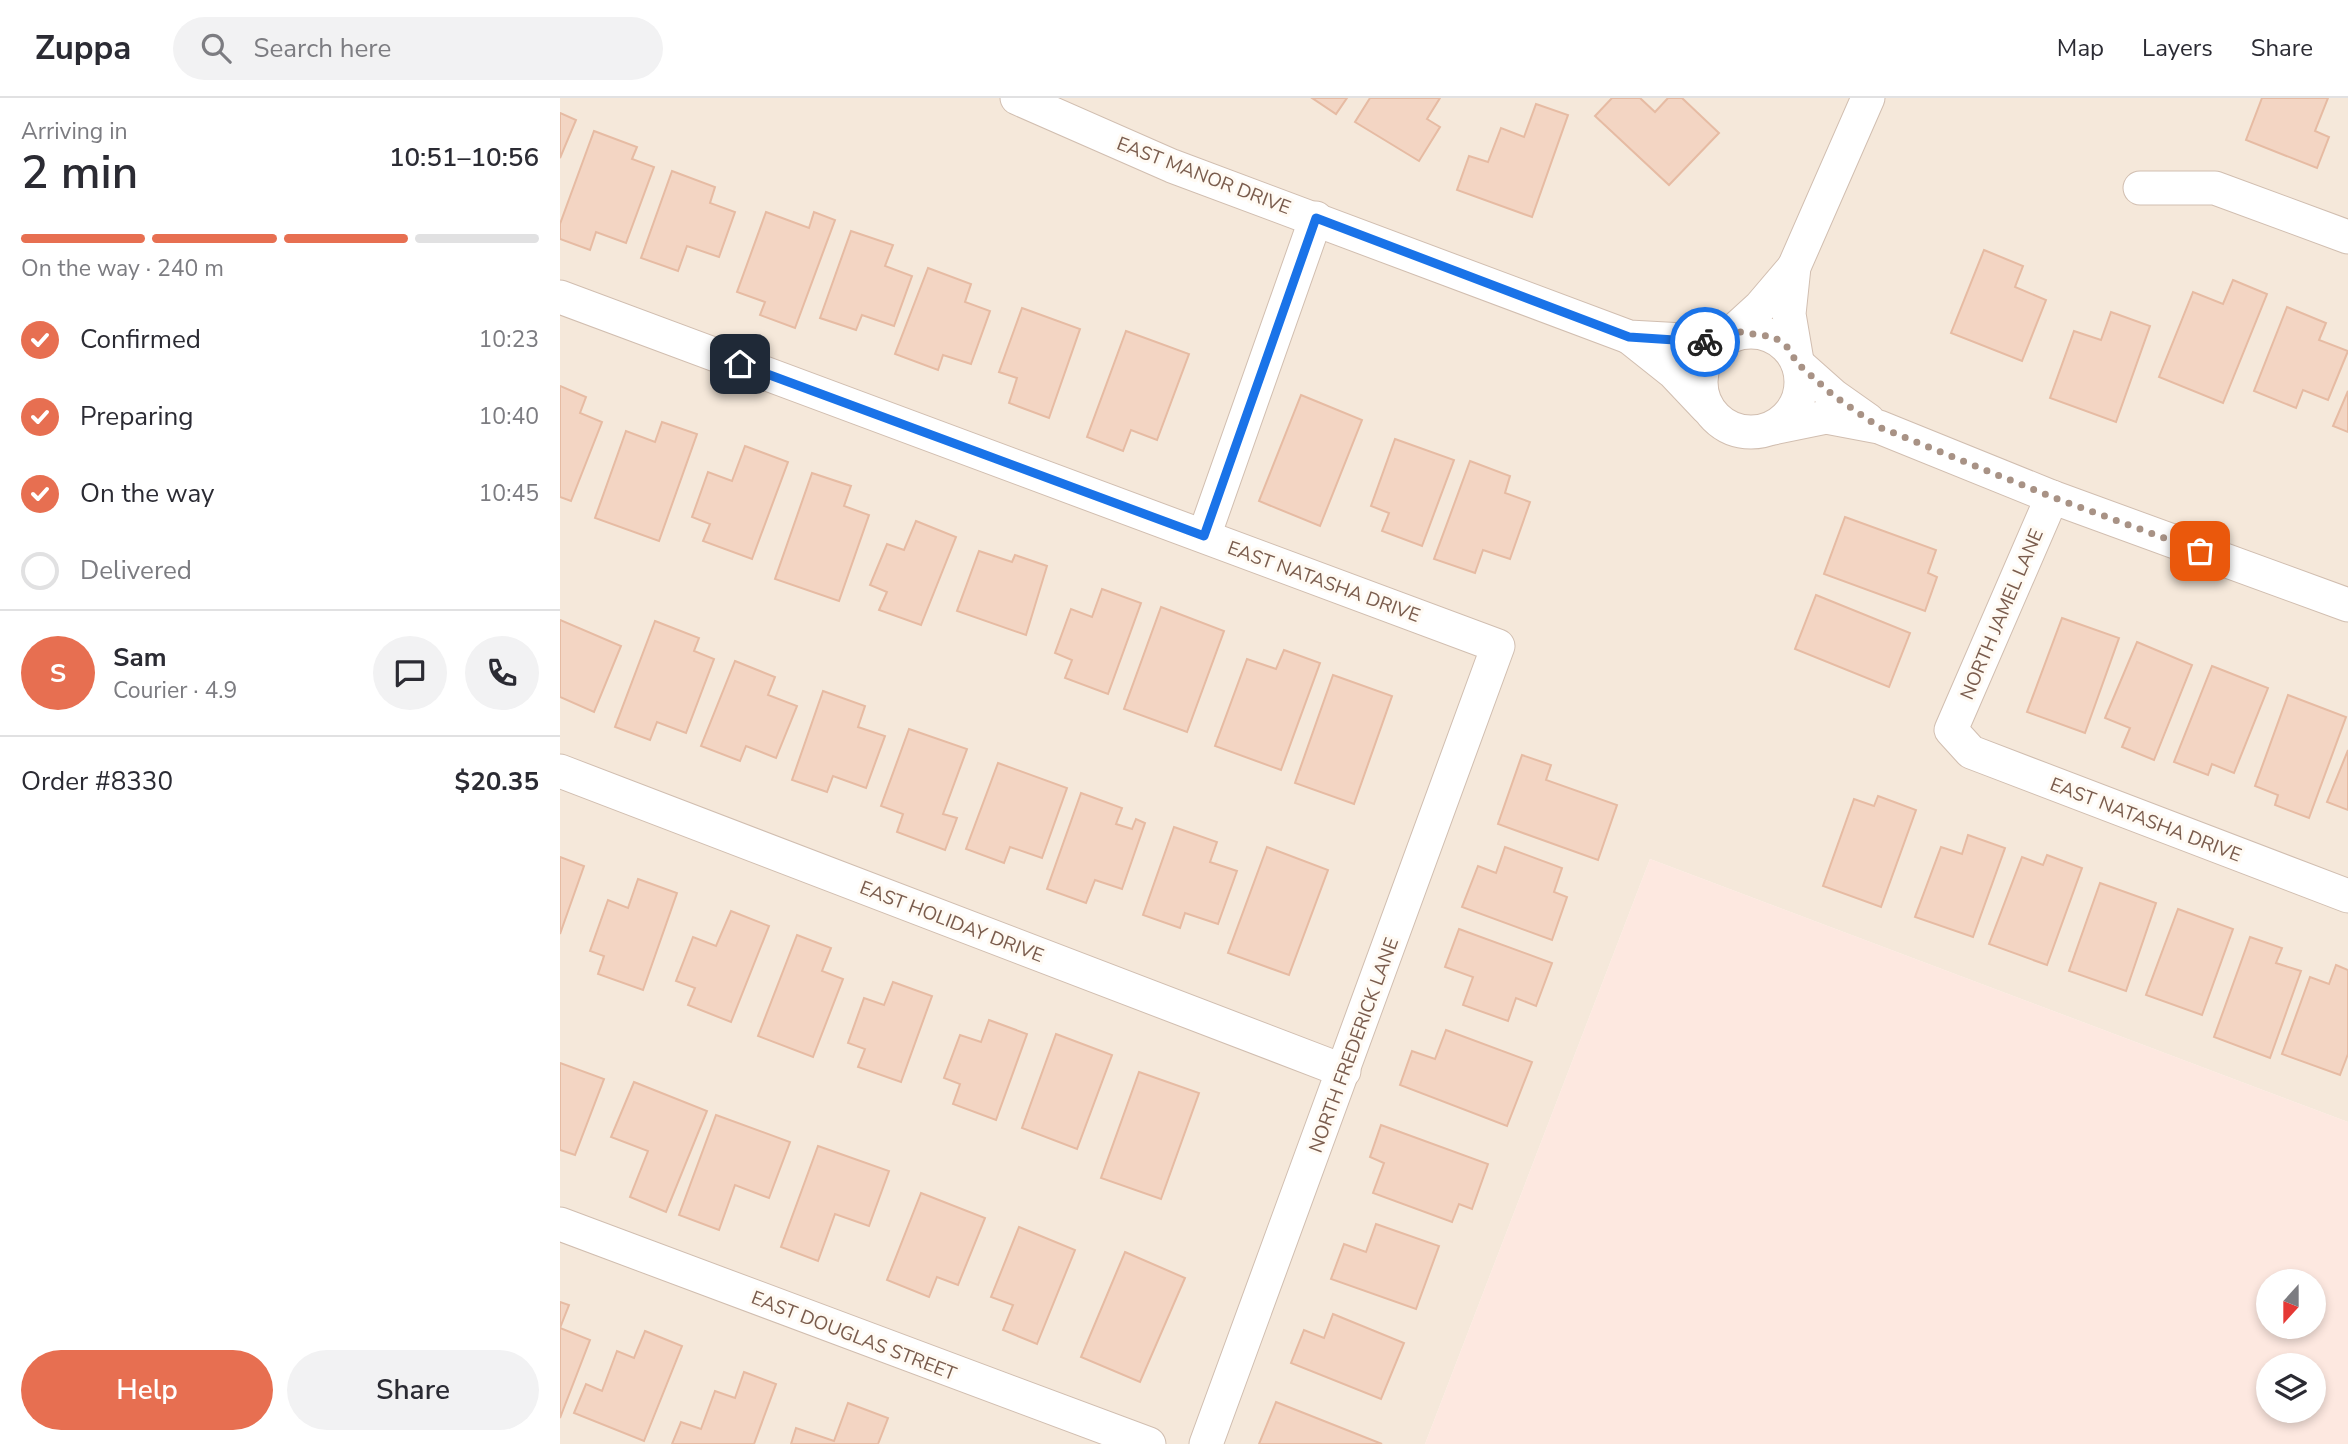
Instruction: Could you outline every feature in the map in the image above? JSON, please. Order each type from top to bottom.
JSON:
[{"type":"street","name":"EAST MANOR DRIVE","points":[[1017,98],[1172,166],[1629,337],[1673,372],[1708,408]]},
{"type":"street","points":[[1868,98],[1794,267],[1760,307],[1722,341],[1704,363],[1700,378],[1708,408],[1730,428],[1759,432],[1826,418],[1879,427],[2052,497],[2348,605]]},
{"type":"street","points":[[2140,188],[2215,187],[2348,237]]},
{"type":"street","points":[[1204,536],[1316,218]]},
{"type":"street","points":[[1773,428],[1796,406],[1801,391],[1789,314],[1794,267]]},
{"type":"street","name":"EAST NATASHA DRIVE","points":[[560,297],[1498,646]]},
{"type":"street","points":[[1722,341],[1740,332],[1774,337],[1834,396],[1879,427]]},
{"type":"street","name":"EAST MANOR DRIVE","points":[[1629,337],[1722,341]]},
{"type":"street","name":"NORTH JAMEL LANE","points":[[1951,730],[2052,497]]},
{"type":"street","name":"NORTH FREDERICK LANE","points":[[1206,1444],[1498,646]]},
{"type":"street","name":"EAST NATASHA DRIVE","points":[[1951,730],[1971,752],[2348,896]]},
{"type":"street","name":"EAST HOLIDAY DRIVE","points":[[560,771],[1344,1071]]},
{"type":"street","name":"EAST DOUGLAS STREET","points":[[560,1224],[1149,1444]]},
{"type":"shaded area","points":[[560,98],[2348,98],[2348,1122],[1650,859],[1425,1444],[560,1444]]},
{"type":"shaded area","points":[[1650,859],[2348,1122],[2348,1444],[1425,1444]]},
{"type":"building","points":[[1312,98],[1347,98],[1336,114]]},
{"type":"building","points":[[1370,98],[1440,98],[1427,119],[1440,127],[1419,161],[1355,122]]},
{"type":"building","points":[[1612,98],[1640,98],[1655,112],[1668,98],[1682,98],[1719,133],[1669,185],[1595,116]]},
{"type":"building","points":[[2262,98],[2328,98],[2315,131],[2329,137],[2317,168],[2246,140]]},
{"type":"building","points":[[1536,104],[1568,115],[1532,217],[1457,190],[1469,156],[1488,162],[1501,128],[1524,137]]},
{"type":"building","points":[[560,113],[576,120],[560,158]]},
{"type":"building","points":[[594,131],[637,147],[632,159],[654,167],[626,243],[596,232],[590,250],[560,239],[560,224]]},
{"type":"building","points":[[672,171],[715,187],[710,203],[735,212],[719,257],[687,246],[678,271],[641,258]]},
{"type":"building","points":[[766,212],[809,228],[814,212],[835,220],[795,328],[760,315],[765,302],[737,292]]},
{"type":"building","points":[[851,231],[893,245],[885,266],[912,276],[894,326],[862,315],[856,330],[820,318]]},
{"type":"building","points":[[1984,250],[2023,266],[2015,287],[2046,300],[2022,361],[1951,333]]},
{"type":"building","points":[[928,268],[971,284],[965,302],[990,311],[971,364],[943,355],[938,370],[895,354]]},
{"type":"building","points":[[2233,280],[2267,294],[2223,403],[2159,377],[2193,292],[2223,304]]},
{"type":"building","points":[[2287,307],[2326,323],[2319,340],[2348,351],[2328,400],[2303,390],[2296,408],[2254,391]]},
{"type":"building","points":[[1022,308],[1080,329],[1049,418],[1009,403],[1017,378],[999,372]]},
{"type":"building","points":[[2111,312],[2150,326],[2116,422],[2050,398],[2074,331],[2101,340]]},
{"type":"building","points":[[1126,331],[1189,354],[1157,440],[1131,430],[1123,451],[1087,437]]},
{"type":"building","points":[[560,386],[586,397],[580,413],[602,422],[571,501],[560,497]]},
{"type":"building","points":[[2348,391],[2348,432],[2333,426]]},
{"type":"building","points":[[1301,395],[1362,420],[1320,526],[1259,501]]},
{"type":"building","points":[[662,422],[697,434],[659,541],[595,518],[626,431],[655,442]]},
{"type":"building","points":[[1395,439],[1454,460],[1422,546],[1382,531],[1389,513],[1371,506]]},
{"type":"building","points":[[745,446],[788,462],[752,559],[703,541],[710,524],[692,517],[708,472],[732,481]]},
{"type":"building","points":[[1470,461],[1510,476],[1505,493],[1530,502],[1510,559],[1483,550],[1475,573],[1434,559]]},
{"type":"building","points":[[812,473],[851,486],[844,506],[869,515],[839,601],[775,579]]},
{"type":"building","points":[[1845,517],[1936,550],[1928,573],[1937,577],[1925,611],[1824,574]]},
{"type":"building","points":[[916,521],[956,537],[921,625],[879,610],[887,592],[870,585],[887,544],[904,550]]},
{"type":"building","points":[[979,551],[1012,562],[1015,555],[1047,566],[1026,635],[957,611]]},
{"type":"building","points":[[1102,589],[1141,603],[1108,694],[1065,678],[1072,660],[1055,653],[1071,609],[1092,617]]},
{"type":"building","points":[[1816,595],[1910,633],[1889,687],[1795,649]]},
{"type":"building","points":[[1161,607],[1224,631],[1187,732],[1124,709]]},
{"type":"building","points":[[2062,618],[2119,638],[2085,733],[2027,712]]},
{"type":"building","points":[[560,620],[621,646],[594,712],[560,697]]},
{"type":"building","points":[[655,621],[699,638],[694,651],[714,659],[686,733],[657,722],[650,740],[615,727]]},
{"type":"building","points":[[2137,642],[2192,665],[2154,760],[2122,747],[2130,728],[2105,718]]},
{"type":"building","points":[[1284,650],[1320,663],[1281,770],[1215,746],[1247,659],[1276,669]]},
{"type":"building","points":[[735,661],[775,677],[768,695],[797,706],[776,758],[746,746],[740,761],[701,746]]},
{"type":"building","points":[[2212,666],[2268,688],[2234,773],[2212,764],[2208,775],[2174,762]]},
{"type":"building","points":[[1333,675],[1392,696],[1354,804],[1295,783]]},
{"type":"building","points":[[823,691],[865,706],[858,727],[885,736],[866,788],[833,776],[827,792],[792,780]]},
{"type":"building","points":[[2288,695],[2346,717],[2309,818],[2275,805],[2278,795],[2255,786]]},
{"type":"building","points":[[909,729],[967,749],[943,814],[957,818],[945,850],[897,832],[903,814],[881,806]]},
{"type":"building","points":[[2348,750],[2348,810],[2327,802]]},
{"type":"building","points":[[1522,755],[1551,765],[1546,780],[1617,805],[1598,860],[1498,824]]},
{"type":"building","points":[[998,763],[1067,788],[1042,858],[1010,847],[1004,863],[966,849]]},
{"type":"building","points":[[1081,793],[1122,808],[1116,824],[1132,829],[1136,819],[1145,823],[1122,889],[1095,880],[1086,903],[1047,889]]},
{"type":"building","points":[[1878,796],[1916,810],[1881,907],[1823,886],[1854,799],[1874,806]]},
{"type":"building","points":[[1174,827],[1217,842],[1210,862],[1237,871],[1218,924],[1185,913],[1180,928],[1143,915]]},
{"type":"building","points":[[1968,835],[2005,848],[1973,937],[1915,917],[1941,847],[1962,854]]},
{"type":"building","points":[[1267,847],[1328,870],[1289,975],[1228,953]]},
{"type":"building","points":[[1505,847],[1562,868],[1554,892],[1567,897],[1552,940],[1462,907],[1478,866],[1496,873]]},
{"type":"building","points":[[2047,855],[2082,868],[2047,965],[1989,944],[2022,857],[2043,865]]},
{"type":"building","points":[[560,857],[584,866],[560,934]]},
{"type":"building","points":[[638,879],[677,893],[643,990],[598,974],[604,956],[590,951],[608,900],[628,908]]},
{"type":"building","points":[[2100,883],[2156,903],[2126,991],[2069,971]]},
{"type":"building","points":[[2178,909],[2233,929],[2202,1015],[2146,995]]},
{"type":"building","points":[[731,911],[769,926],[731,1022],[688,1005],[695,988],[676,981],[693,937],[716,946]]},
{"type":"building","points":[[1459,929],[1552,963],[1536,1006],[1516,998],[1508,1021],[1463,1005],[1473,977],[1445,967]]},
{"type":"building","points":[[797,935],[831,948],[822,971],[843,979],[813,1057],[758,1036]]},
{"type":"building","points":[[2250,937],[2282,948],[2276,963],[2301,971],[2270,1058],[2214,1037]]},
{"type":"building","points":[[2336,965],[2348,970],[2348,1054],[2340,1075],[2282,1054],[2310,977],[2329,984]]},
{"type":"building","points":[[893,982],[932,996],[901,1082],[858,1067],[865,1049],[848,1043],[864,998],[884,1005]]},
{"type":"building","points":[[989,1020],[1027,1034],[996,1120],[953,1104],[960,1084],[944,1078],[960,1035],[981,1042]]},
{"type":"building","points":[[1446,1030],[1532,1062],[1507,1126],[1400,1085],[1412,1051],[1435,1059]]},
{"type":"building","points":[[1056,1034],[1112,1055],[1077,1149],[1022,1128]]},
{"type":"building","points":[[560,1063],[604,1079],[575,1155],[560,1150]]},
{"type":"building","points":[[1139,1072],[1199,1093],[1161,1199],[1101,1178]]},
{"type":"building","points":[[634,1082],[707,1111],[666,1212],[630,1197],[648,1151],[611,1137]]},
{"type":"building","points":[[716,1115],[790,1142],[769,1198],[735,1185],[719,1230],[679,1215]]},
{"type":"building","points":[[1381,1125],[1488,1164],[1472,1209],[1459,1204],[1452,1222],[1373,1193],[1384,1163],[1370,1157]]},
{"type":"building","points":[[818,1146],[889,1171],[869,1226],[835,1214],[818,1261],[781,1247]]},
{"type":"building","points":[[921,1193],[985,1218],[958,1285],[937,1277],[929,1297],[887,1280]]},
{"type":"building","points":[[1376,1224],[1439,1246],[1416,1309],[1331,1279],[1344,1244],[1366,1252]]},
{"type":"building","points":[[1019,1227],[1075,1250],[1037,1344],[1003,1330],[1013,1305],[991,1297]]},
{"type":"building","points":[[1125,1252],[1185,1278],[1140,1382],[1081,1357]]},
{"type":"building","points":[[560,1302],[569,1305],[560,1328]]},
{"type":"building","points":[[1333,1314],[1404,1343],[1381,1399],[1291,1363],[1304,1330],[1324,1338]]},
{"type":"building","points":[[560,1328],[590,1340],[560,1418]]},
{"type":"building","points":[[645,1331],[682,1346],[644,1441],[574,1413],[586,1384],[602,1391],[617,1351],[634,1358]]},
{"type":"building","points":[[744,1372],[776,1384],[754,1444],[672,1444],[681,1422],[701,1429],[715,1391],[735,1398]]},
{"type":"building","points":[[1276,1402],[1382,1444],[1259,1444]]},
{"type":"building","points":[[848,1403],[888,1418],[878,1444],[791,1444],[796,1428],[834,1441]]},
{"type":"way so far","points":[[1705,342],[1720,342],[1740,332],[1757,332],[1774,337],[1787,347],[1798,364],[1834,396],[1879,427],[2052,497],[2200,551]]},
{"type":"route","points":[[740,364],[1204,536],[1316,218],[1629,337],[1705,342]]}]
